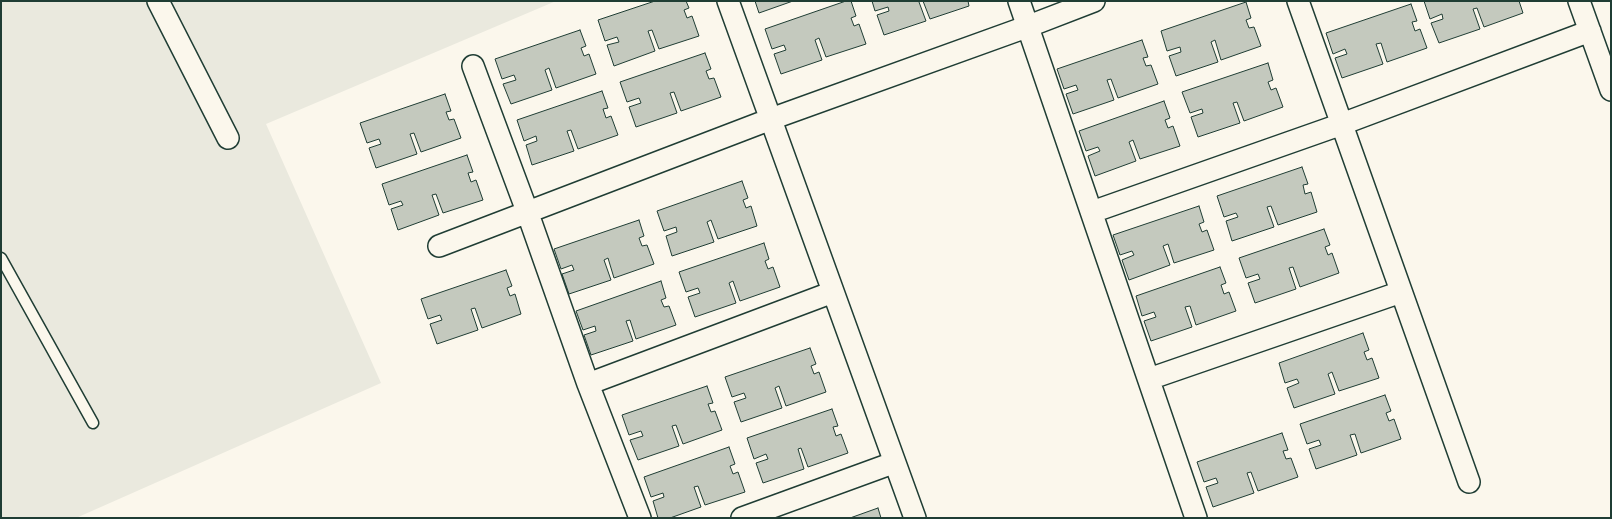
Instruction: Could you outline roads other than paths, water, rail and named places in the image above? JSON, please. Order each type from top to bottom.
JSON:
[{"type":"street","points":[[158,1],[228,138]]},
{"type":"street","points":[[728,1],[914,518]]},
{"type":"street","points":[[1019,1],[1029,26],[1196,518]]},
{"type":"street","points":[[438,246],[771,119],[1094,1]]},
{"type":"street","points":[[1298,1],[1468,482]]},
{"type":"street","points":[[1579,1],[1611,90]]},
{"type":"street","points":[[1092,212],[1342,124],[1590,31]]},
{"type":"street","points":[[473,66],[528,211],[588,384],[640,518]]},
{"type":"street","points":[[588,384],[833,292]]},
{"type":"street","points":[[1149,379],[1401,292]]},
{"type":"street","points":[[742,518],[894,462]]},
{"type":"lane","points":[[1,258],[93,423]]}]
